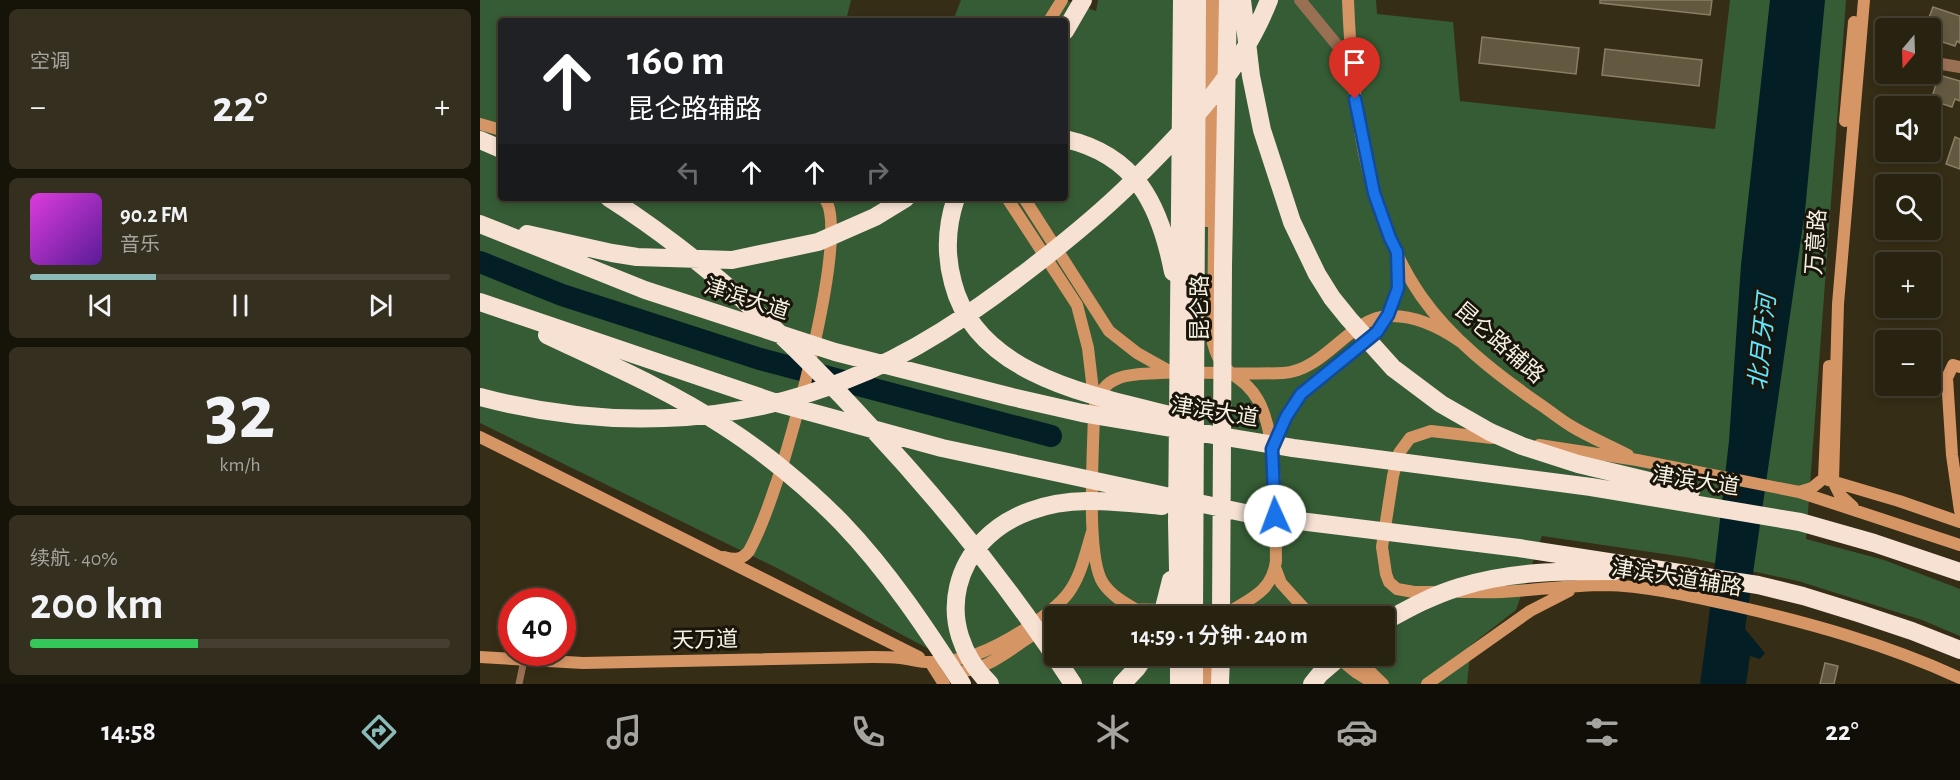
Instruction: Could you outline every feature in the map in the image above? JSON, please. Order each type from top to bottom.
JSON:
[{"type":"highway","points":[[1068,26],[1083,0]]},
{"type":"highway","points":[[1176,606],[1182,0]]},
{"type":"highway","name":"昆仑路","points":[[1194,606],[1197,0]]},
{"type":"highway","name":"昆仑路","points":[[1225,606],[1223,289],[1228,0]]},
{"type":"highway","points":[[1242,0],[1251,76],[1262,130],[1292,222],[1312,265],[1332,297],[1348,320],[1393,368],[1415,387],[1457,414],[1522,446],[1578,464],[1748,504],[1800,522]]},
{"type":"highway","points":[[480,397],[539,410],[605,418],[696,417],[788,400],[846,381],[891,360],[934,337],[1002,291],[1070,238],[1121,193],[1202,109],[1235,63],[1269,0]]},
{"type":"highway","points":[[480,140],[498,148]]},
{"type":"highway","points":[[1068,140],[1088,145],[1111,157],[1127,170],[1142,188],[1154,207],[1168,248],[1180,309]]},
{"type":"highway","points":[[614,201],[649,224],[729,287],[767,320],[824,376],[892,448],[944,509],[998,578],[1073,684]]},
{"type":"highway","points":[[480,224],[637,257],[732,260],[818,242],[874,217],[901,201]]},
{"type":"highway","points":[[955,201],[947,228],[948,263],[955,291],[975,327],[1003,356],[1048,380],[1081,391],[1293,448]]},
{"type":"highway","name":"津滨大道","points":[[480,224],[645,290],[835,352],[950,382],[1082,413],[1293,448],[1591,487],[1800,522],[1874,543],[1960,573]]},
{"type":"highway","points":[[480,303],[777,403],[931,445],[1061,475],[1259,516]]},
{"type":"highway","points":[[480,303],[635,376],[722,424],[796,481],[842,523],[885,574],[962,684]]},
{"type":"highway","points":[[990,684],[972,664],[956,628],[955,609],[958,587],[971,556],[995,530],[1028,512],[1045,507],[1092,501],[1259,516],[1519,548],[1758,585],[1803,596],[1912,631],[1960,650]]},
{"type":"highway","points":[[1395,616],[1418,603],[1460,586],[1516,575],[1586,571],[1680,572]]},
{"type":"highway","points":[[1122,684],[1138,666]]},
{"type":"highway","points":[[1179,666],[1179,684]]},
{"type":"highway","points":[[1194,666],[1194,684]]},
{"type":"highway","points":[[1220,684],[1221,666]]},
{"type":"highway","points":[[1312,684],[1329,666]]},
{"type":"street","points":[[1051,18],[1062,0]]},
{"type":"street","points":[[1026,201],[1109,331],[1123,344],[1152,363],[1173,373],[1185,369],[1197,360],[1205,342],[1207,0]]},
{"type":"street","points":[[1216,0],[1213,343],[1217,358],[1230,374],[1252,390],[1259,402],[1272,449],[1275,567],[1281,583],[1302,606]]},
{"type":"street","points":[[1300,0],[1351,62]]},
{"type":"street","name":"昆仑路辅路","points":[[1348,0],[1351,62],[1364,147],[1374,193],[1390,238],[1423,298],[1461,342],[1507,381],[1570,426],[1637,460]]},
{"type":"street","name":"万意路","points":[[1829,480],[1833,275],[1856,0]]},
{"type":"street","name":"万意路","points":[[1829,480],[1838,304],[1864,0]]},
{"type":"street","points":[[1941,64],[1960,67]]},
{"type":"street","points":[[480,124],[498,129]]},
{"type":"street","points":[[717,555],[732,559],[744,557],[751,547],[775,487],[809,351],[820,294],[828,201]]},
{"type":"street","points":[[1009,201],[1077,305],[1088,348],[1095,408],[1092,532],[1095,563],[1102,582],[1122,602],[1129,606]]},
{"type":"street","points":[[1272,449],[1286,417],[1301,394],[1377,332],[1388,315],[1398,288],[1397,252]]},
{"type":"street","points":[[1095,408],[1102,390],[1127,375],[1213,372],[1286,373],[1303,369],[1369,321],[1388,315],[1416,320],[1445,331],[1461,342]]},
{"type":"street","points":[[1960,368],[1953,365],[1947,378],[1952,455],[1960,511]]},
{"type":"street","name":"津滨大道辅路","points":[[1637,460],[1462,433],[1431,430],[1410,438],[1399,453],[1393,476],[1382,547],[1389,582],[1397,589],[1414,592],[1511,592],[1581,586],[1632,587],[1701,598],[1856,636],[1960,678]]},
{"type":"street","points":[[480,437],[949,672],[965,672],[987,664],[1044,630]]},
{"type":"street","points":[[1637,460],[1798,492],[1960,545]]},
{"type":"street","points":[[1829,480],[1840,495],[1858,511]]},
{"type":"street","points":[[1798,492],[1829,480],[1960,522]]},
{"type":"street","points":[[930,662],[958,659],[980,653],[1046,616],[1072,588],[1092,532]]},
{"type":"street","points":[[744,557],[759,578]]},
{"type":"street","points":[[1242,606],[1259,594],[1275,567]]},
{"type":"street","points":[[1427,684],[1530,610],[1581,586]]},
{"type":"street","name":"天万道","points":[[480,657],[498,658]]},
{"type":"street","name":"天万道","points":[[576,663],[873,657],[897,657],[930,662]]},
{"type":"street","points":[[930,662],[944,684]]},
{"type":"street","points":[[1203,666],[1203,684]]},
{"type":"street","points":[[1209,666],[1209,684]]},
{"type":"street","points":[[1348,666],[1375,684]]},
{"type":"street","points":[[1364,666],[1383,684]]},
{"type":"lane","points":[[519,684],[523,666]]},
{"type":"green space","points":[[480,0],[851,0],[847,18],[498,18],[498,201],[1068,201],[1068,18],[954,18],[961,0],[1065,0],[1096,11],[1098,0],[1376,0],[1377,14],[1453,22],[1460,101],[1715,129],[1730,0],[1846,0],[1806,539],[1884,560],[1960,589],[1960,636],[1922,620],[1798,581],[1691,558],[1542,536],[1516,610],[1471,645],[1467,684],[978,684],[970,671],[777,568],[480,423]]},
{"type":"water","name":"北月牙河","points":[[1770,0],[1825,0],[1805,211],[1745,629],[1765,653],[1760,659],[1750,656],[1746,684],[1700,684],[1729,441],[1741,265]]},
{"type":"building","points":[[1600,0],[1712,0],[1710,15],[1600,3]]},
{"type":"building","points":[[1933,7],[1960,16],[1960,43],[1957,41],[1955,46],[1941,42],[1941,18],[1929,18]]},
{"type":"building","points":[[1482,37],[1579,48],[1576,74],[1479,63]]},
{"type":"building","points":[[1605,49],[1702,60],[1699,86],[1602,75]]},
{"type":"building","points":[[1941,76],[1960,81],[1960,101],[1955,99],[1952,107],[1941,103],[1941,96],[1932,96],[1936,84],[1941,84]]},
{"type":"building","points":[[1955,137],[1960,139],[1960,169],[1946,164]]},
{"type":"building","points":[[1825,663],[1838,666],[1834,684],[1820,684]]},
{"type":"waterway","points":[[480,262],[562,295],[760,359],[1051,436]]},
{"type":"route","points":[[1275,516],[1272,449],[1293,403],[1377,332],[1385,323],[1398,288],[1397,252],[1374,193],[1355,99]]}]
